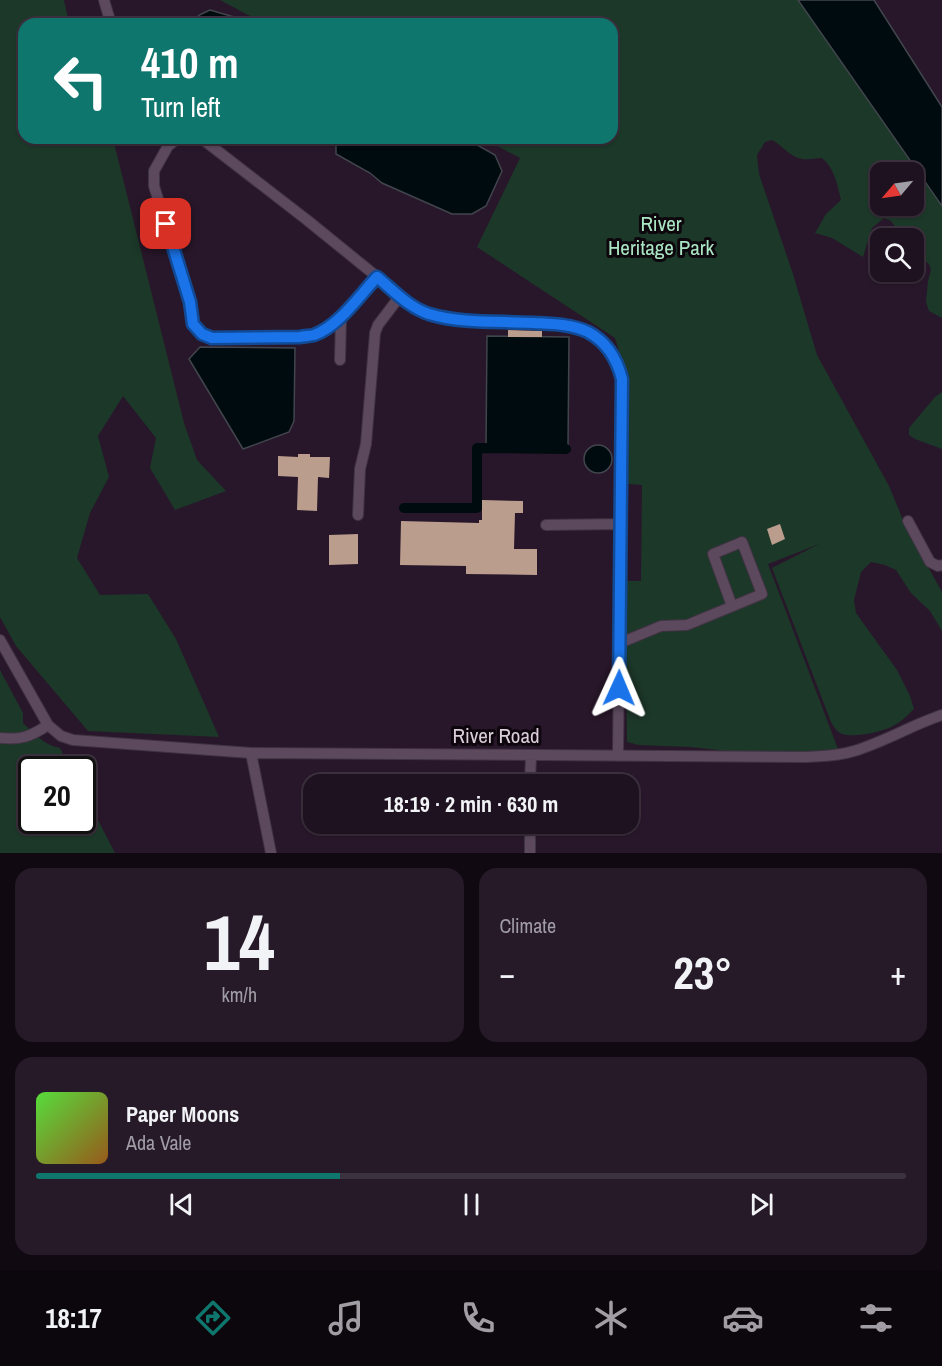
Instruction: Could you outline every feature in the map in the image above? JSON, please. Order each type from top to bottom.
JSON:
[{"type":"street","points":[[104,0],[109,18]]},
{"type":"street","points":[[170,144],[154,171],[154,186],[190,302],[193,324],[202,334],[212,338],[313,335],[326,329],[341,317],[377,277]]},
{"type":"street","points":[[209,144],[418,310],[450,319],[559,324],[587,332],[607,347],[622,379],[618,756]]},
{"type":"street","points":[[358,515],[360,469],[366,444],[375,333],[378,325],[400,296]]},
{"type":"street","points":[[340,360],[341,317]]},
{"type":"street","points":[[908,521],[930,562],[938,566],[942,565]]},
{"type":"street","points":[[546,525],[621,524]]},
{"type":"street","points":[[620,643],[661,626],[687,625],[762,594],[742,542],[712,554],[732,606]]},
{"type":"street","points":[[0,640],[48,725],[19,739],[0,738]]},
{"type":"street","name":"River Road","points":[[48,725],[61,736],[73,740],[251,753],[786,757],[829,756],[855,751],[941,719]]},
{"type":"street","points":[[251,753],[271,853]]},
{"type":"street","points":[[531,756],[531,774]]},
{"type":"street","points":[[530,834],[530,853]]},
{"type":"green space","points":[[0,0],[64,0],[68,18],[18,18],[18,144],[114,144],[184,423],[197,460],[226,491],[175,510],[150,468],[156,438],[123,396],[98,436],[109,477],[90,513],[77,558],[100,595],[148,594],[176,639],[219,737],[88,731],[16,646],[0,617]]},
{"type":"green space","name":"River Heritage Park","points":[[220,0],[799,0],[911,162],[870,162],[870,216],[924,216],[924,180],[942,206],[942,318],[929,311],[926,302],[931,270],[929,264],[924,260],[924,228],[896,228],[891,221],[884,218],[870,228],[863,257],[832,238],[815,233],[826,214],[841,200],[835,177],[822,158],[798,158],[772,140],[765,142],[757,155],[759,174],[793,274],[817,355],[889,486],[906,527],[942,592],[942,631],[930,611],[911,593],[896,570],[871,562],[861,572],[854,600],[856,613],[897,670],[910,696],[914,709],[906,717],[886,729],[858,735],[840,733],[831,722],[772,568],[819,544],[768,564],[838,749],[806,752],[727,751],[639,745],[627,742],[625,581],[641,581],[642,485],[627,484],[627,389],[623,364],[615,338],[477,247],[520,158],[493,144],[618,144],[618,18],[254,18]]},
{"type":"green space","points":[[942,392],[942,449],[915,439],[909,435],[909,428]]},
{"type":"green space","points":[[0,670],[23,713],[23,723],[44,742],[60,748],[64,756],[18,756],[18,834],[96,834],[96,816],[115,853],[0,853]]},
{"type":"shaded area","points":[[798,0],[874,0],[942,107],[942,206],[924,180],[924,162],[911,162]]},
{"type":"shaded area","points":[[210,10],[236,18],[196,18]]},
{"type":"shaded area","points":[[337,144],[476,144],[495,155],[502,171],[486,206],[472,214],[452,214],[382,183],[370,173],[336,154]]},
{"type":"shaded area","points":[[487,336],[569,337],[568,447],[486,446]]},
{"type":"shaded area","points":[[200,347],[295,348],[294,421],[289,432],[243,449],[189,359]]},
{"type":"shaded area","points":[[598,445],[608,449],[612,459],[608,469],[598,473],[588,469],[584,459],[588,449]]},
{"type":"building","points":[[508,330],[542,331],[542,337],[508,337]]},
{"type":"building","points":[[298,454],[310,454],[310,457],[330,457],[329,478],[318,477],[317,511],[297,510],[298,477],[278,476],[278,456],[298,457]]},
{"type":"building","points":[[482,500],[523,501],[523,513],[515,513],[514,549],[537,549],[537,575],[466,574],[466,566],[400,565],[401,521],[479,523],[479,520],[482,520]]},
{"type":"building","points":[[780,524],[785,539],[772,545],[767,529]]},
{"type":"building","points":[[358,534],[358,564],[329,565],[329,535]]},
{"type":"waterway","points":[[404,508],[477,508],[477,448],[566,449]]},
{"type":"route","points":[[166,224],[190,302],[193,324],[202,334],[212,338],[313,335],[326,329],[341,317],[377,277],[408,303],[429,314],[461,320],[565,325],[595,336],[607,347],[620,369],[622,379],[619,688]]}]
